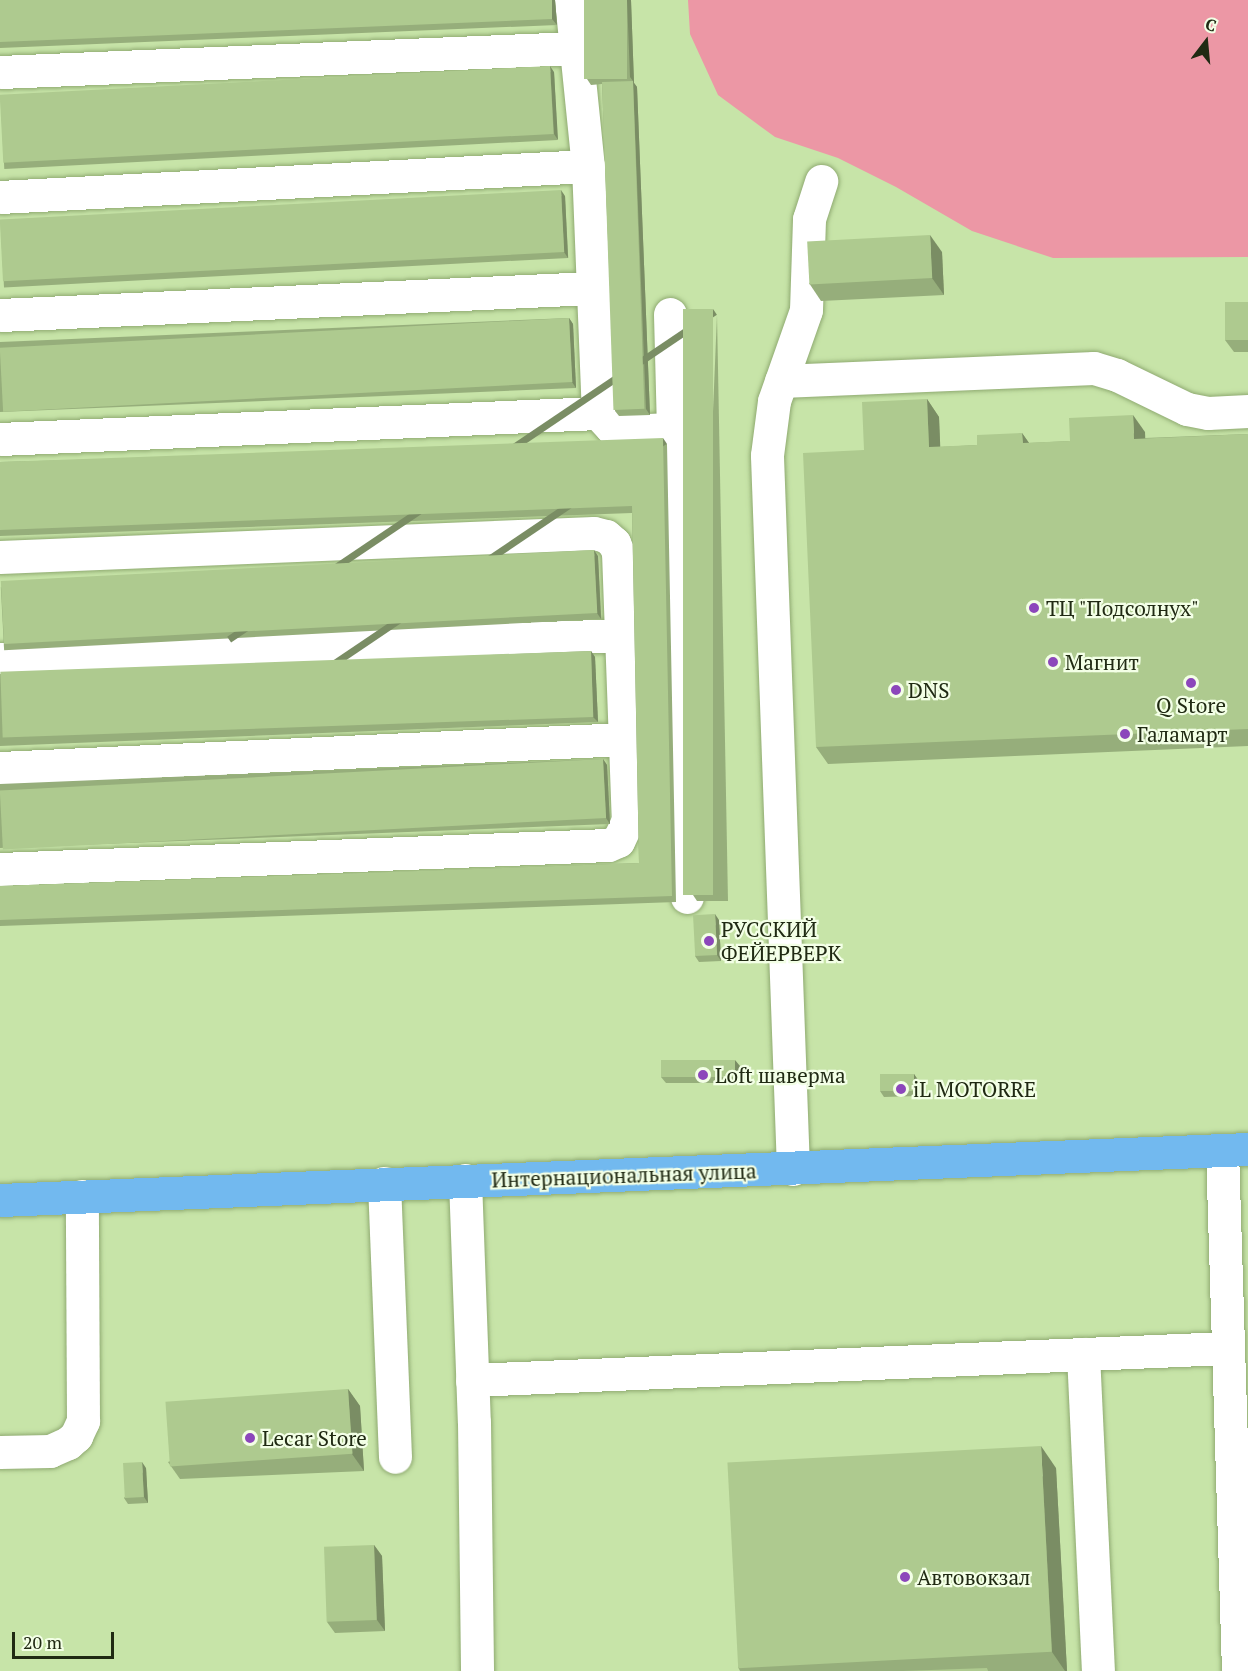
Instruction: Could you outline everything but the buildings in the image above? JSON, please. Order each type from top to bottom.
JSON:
[{"type":"main road","name":"Интернациональная улица","points":[[0,1200],[1235,1149]]},
{"type":"lane","points":[[572,0],[574,48],[588,166],[598,413],[611,427],[622,431],[673,429]]},
{"type":"lane","points":[[0,72],[574,48]]},
{"type":"lane","points":[[0,197],[588,166]]},
{"type":"lane","points":[[793,1169],[767,455],[774,401],[806,310],[809,219],[821,181]]},
{"type":"lane","points":[[0,315],[593,288]]},
{"type":"lane","points":[[670,314],[673,429],[679,443],[687,897]]},
{"type":"lane","points":[[781,381],[1095,368],[1117,375],[1187,409],[1208,413],[1248,411]]},
{"type":"lane","points":[[0,439],[598,413]]},
{"type":"lane","points":[[0,557],[594,533],[606,536],[614,543],[618,552],[628,820],[618,841],[608,845],[0,868]]},
{"type":"lane","points":[[0,658],[621,635]]},
{"type":"lane","points":[[0,768],[625,739]]},
{"type":"lane","points":[[1235,1149],[1227,1348],[1238,1671]]},
{"type":"lane","points":[[465,1180],[472,1380],[477,1671]]},
{"type":"lane","points":[[384,1183],[395,1457]]},
{"type":"lane","points":[[0,1452],[50,1451],[68,1443],[76,1436],[83,1421],[82,1196]]},
{"type":"lane","points":[[472,1380],[1227,1348]]},
{"type":"lane","points":[[1083,1354],[1098,1671]]},
{"type":"shaded area","points":[[688,0],[1248,0],[1248,257],[1053,258],[972,231],[896,187],[838,158],[775,137],[718,95],[690,34]]},
{"type":"place","name":"ТЦ \"Подсолнух\"","points":[[1034,608]]},
{"type":"place","name":"Магнит","points":[[1053,662]]},
{"type":"place","name":"Q Store","points":[[1191,683]]},
{"type":"place","name":"DNS","points":[[896,690]]},
{"type":"place","name":"Галамарт","points":[[1125,734]]},
{"type":"place","name":"РУССКИЙ ФЕЙЕРВЕРК","points":[[709,941]]},
{"type":"place","name":"Loft шаверма","points":[[703,1075]]},
{"type":"place","name":"iL MOTORRE","points":[[901,1089]]},
{"type":"place","name":"Lecar Store","points":[[250,1438]]},
{"type":"place","name":"Автовокзал","points":[[905,1577]]}]
